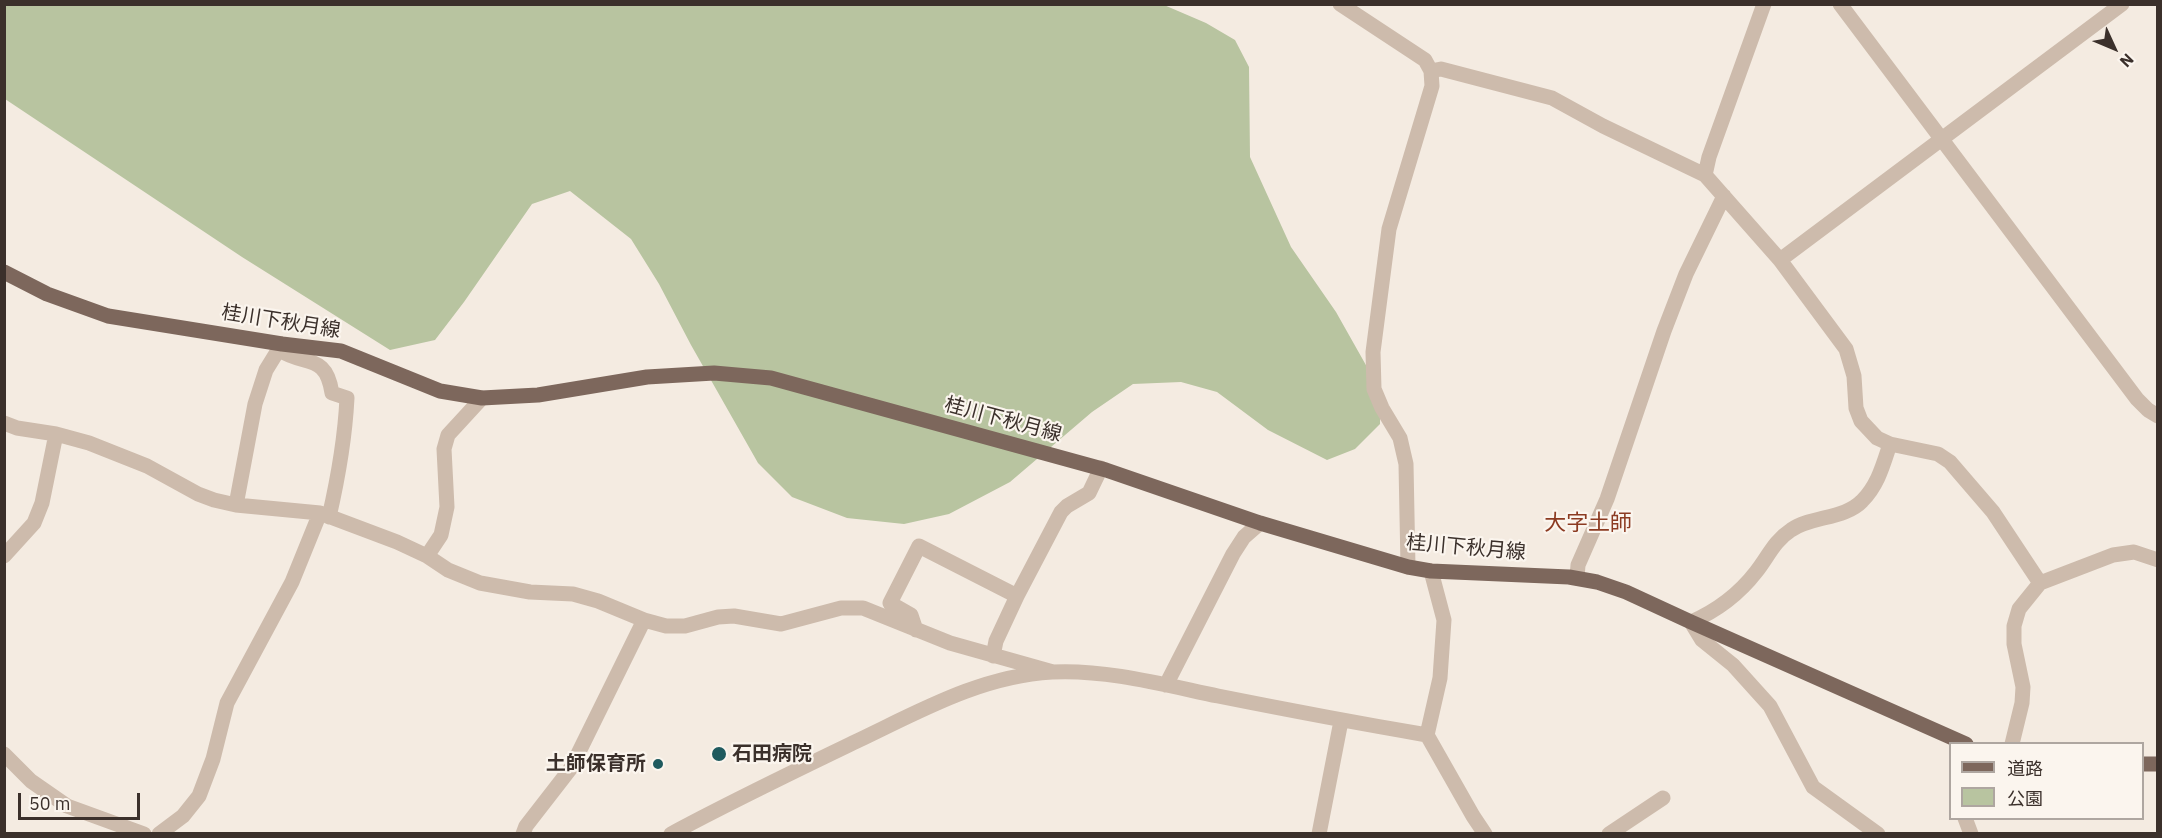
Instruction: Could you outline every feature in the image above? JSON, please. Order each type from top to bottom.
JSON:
[{"type":"main road","name":"桂川下秋月線","points":[[4,272],[47,294],[108,316],[281,347],[340,351],[440,392],[482,398],[538,395],[646,377],[714,373],[771,378],[1101,468],[1260,524],[1408,567],[1431,571],[1577,578],[1597,582],[1626,592],[1961,742]]},
{"type":"street","points":[[1340,4],[1425,60],[1431,71],[1432,86],[1389,229],[1373,352],[1374,389],[1382,408],[1400,438],[1406,464],[1408,567]]},
{"type":"street","points":[[1705,175],[1764,4]]},
{"type":"street","points":[[1840,4],[2137,399],[2157,416]]},
{"type":"street","points":[[1780,260],[2122,4]]},
{"type":"street","points":[[1431,71],[1441,69],[1552,98],[1603,126],[1705,175],[1780,260],[1846,349],[1854,376],[1856,408],[1861,421],[1877,438],[1890,444],[1938,454],[1950,462],[1993,512],[2040,583]]},
{"type":"street","points":[[1577,578],[1578,565],[1607,499],[1671,312],[1686,274],[1724,196]]},
{"type":"street","points":[[159,834],[183,816],[199,796],[213,759],[227,703],[325,515],[345,426],[347,398],[332,393],[330,378],[324,369],[314,363],[294,359],[281,347],[266,370],[255,404],[236,505]]},
{"type":"street","points":[[427,556],[441,536],[447,507],[444,449],[448,435],[482,398]]},
{"type":"street","points":[[4,423],[17,428],[56,434],[89,443],[147,466],[198,494],[236,505],[286,508],[325,515],[397,542],[427,556],[448,570],[480,583],[530,592],[573,594],[666,626],[684,626],[718,617],[734,616],[781,624],[841,608],[863,608],[950,644],[1053,672]]},
{"type":"street","points":[[4,556],[34,524],[42,503],[56,434]]},
{"type":"street","points":[[1878,834],[1813,787],[1770,706],[1733,665],[1702,640],[1691,622],[1727,602],[1757,571],[1781,537],[1794,528],[1860,504],[1878,481],[1890,444]]},
{"type":"street","points":[[993,656],[996,641],[1017,596],[1061,512],[1089,493],[1101,468]]},
{"type":"street","points":[[1166,685],[1233,554],[1244,537],[1260,524]]},
{"type":"street","points":[[916,630],[910,615],[890,603],[920,546],[1017,596]]},
{"type":"street","points":[[2012,742],[2024,687],[2014,644],[2013,626],[2019,609],[2040,583],[2112,555],[2134,552],[2157,560]]},
{"type":"street","points":[[1431,571],[1444,620],[1440,678],[1427,735],[1485,834]]},
{"type":"street","points":[[523,834],[526,826],[571,768],[644,620]]},
{"type":"street","points":[[671,834],[954,694],[987,683],[1053,672],[1102,674],[1341,721],[1427,735]]},
{"type":"street","points":[[1318,834],[1341,721]]},
{"type":"street","points":[[4,754],[31,781],[67,806],[144,834]]},
{"type":"street","points":[[1609,834],[1663,798]]},
{"type":"green space","points":[[4,5],[1164,5],[1206,23],[1235,40],[1249,67],[1250,157],[1291,247],[1336,312],[1380,390],[1380,424],[1355,449],[1327,460],[1268,430],[1217,392],[1181,382],[1133,384],[1092,412],[1010,482],[949,514],[904,524],[847,518],[792,497],[758,463],[659,284],[631,239],[570,191],[532,204],[435,340],[390,350],[242,257],[5,99]]},
{"type":"place","name":"石田病院","points":[[719,754]]},
{"type":"place","name":"土師保育所","points":[[658,764]]},
{"type":"district","name":"大字土師","points":[[1588,524]]}]
